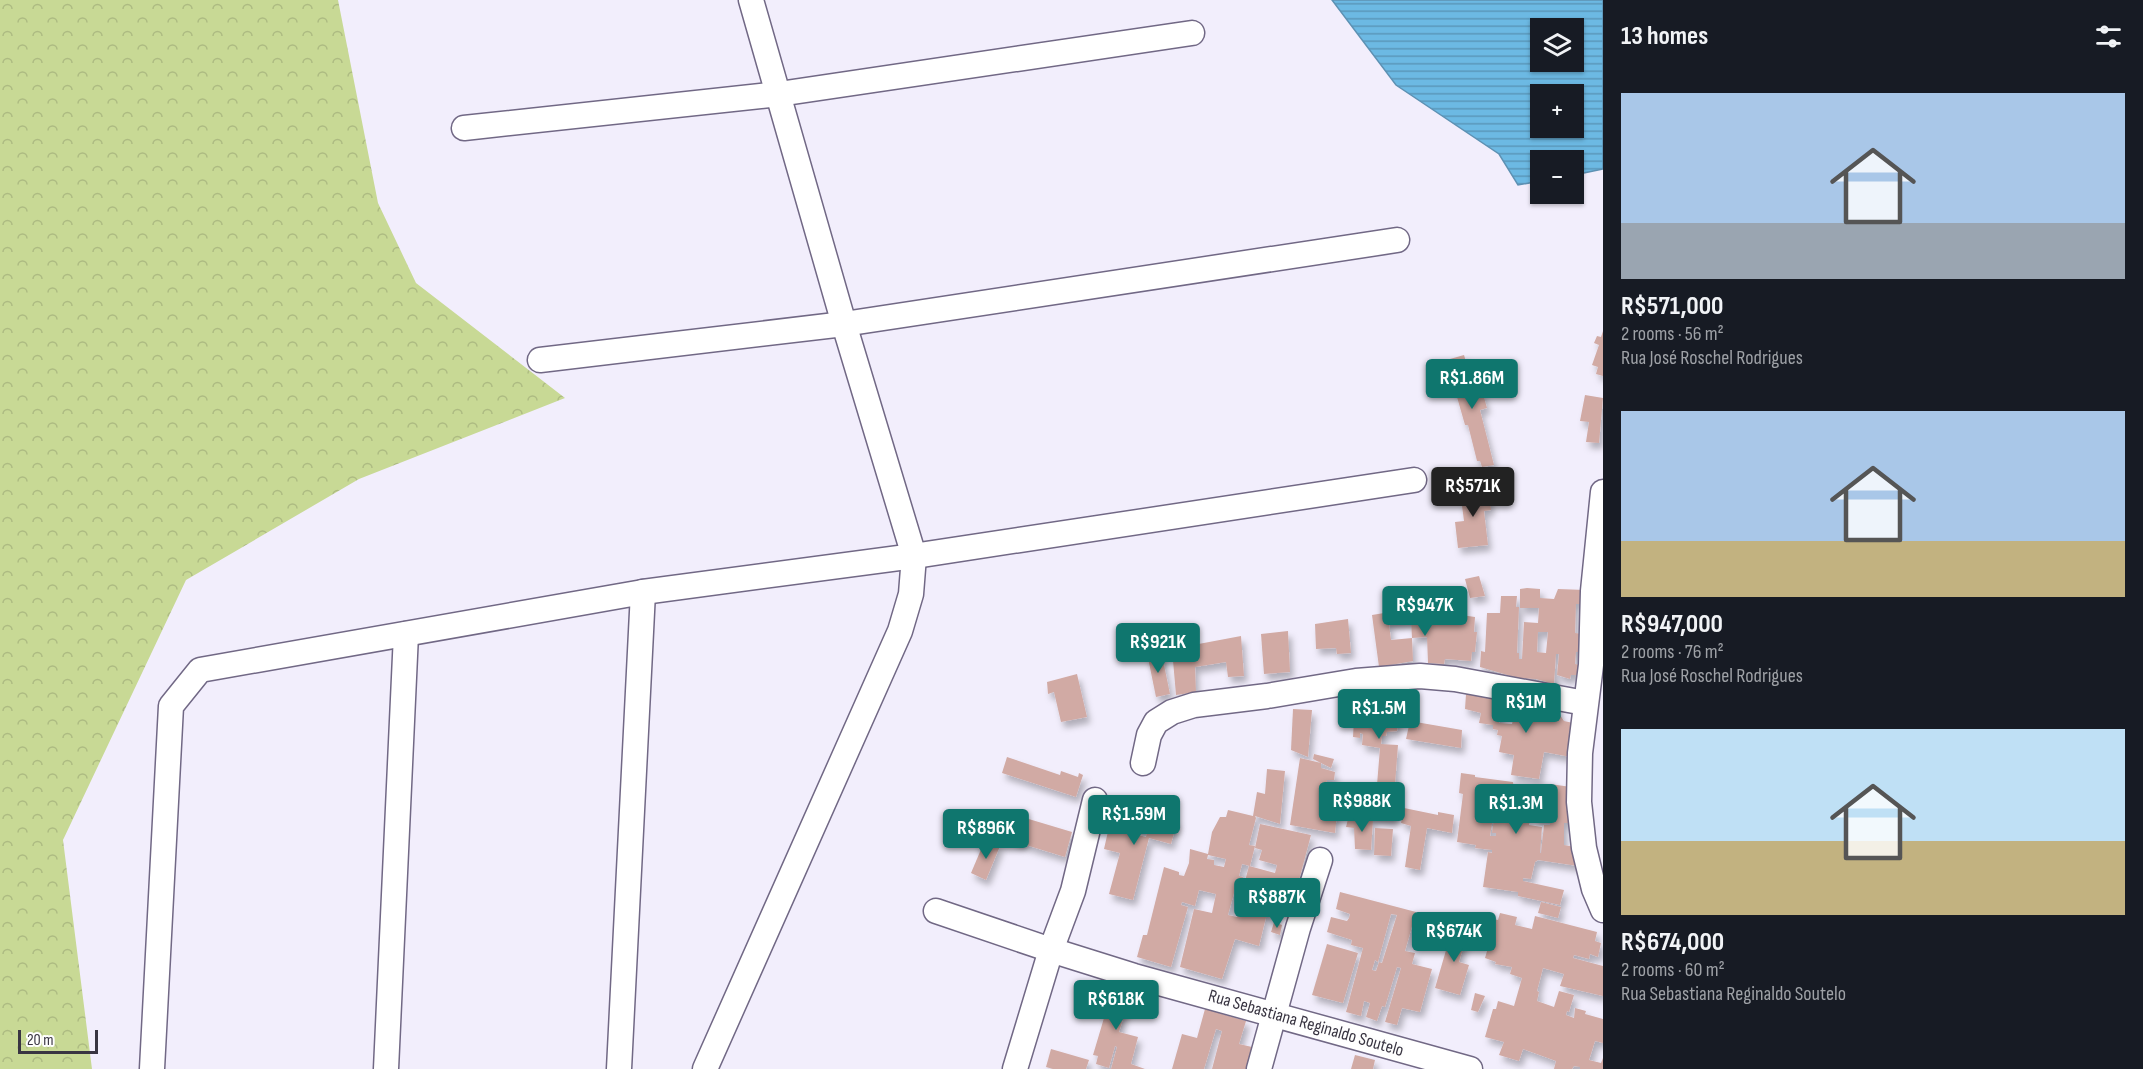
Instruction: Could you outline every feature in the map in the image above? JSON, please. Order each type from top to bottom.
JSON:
[{"type":"street","points":[[705,1069],[900,631],[911,594],[914,556],[844,324],[751,0]]},
{"type":"street","points":[[464,128],[779,94],[1192,33]]},
{"type":"street","points":[[540,360],[844,324],[1397,240]]},
{"type":"street","points":[[152,1069],[171,706],[200,670],[643,592],[914,556],[1414,480]]},
{"type":"street","points":[[1603,492],[1593,591],[1592,689],[1579,762],[1579,802],[1584,848],[1594,889],[1603,910]]},
{"type":"street","points":[[619,1069],[643,592]]},
{"type":"street","points":[[386,1069],[406,634]]},
{"type":"street","points":[[1143,763],[1149,735],[1156,722],[1172,712],[1194,705],[1356,681],[1420,676],[1592,689]]},
{"type":"street","points":[[1015,1069],[1051,950],[1064,921],[1073,891],[1095,800]]},
{"type":"street","points":[[1259,1069],[1276,1015],[1298,928],[1320,860]]},
{"type":"street","name":"Rua Sebastiana Reginaldo Soutelo","points":[[936,911],[1051,950],[1470,1069]]},
{"type":"green space","points":[[0,0],[338,0],[378,203],[416,283],[565,398],[359,479],[186,580],[63,840],[92,1069],[0,1069]]},
{"type":"water","points":[[1332,0],[1603,0],[1603,169],[1584,173],[1584,150],[1530,150],[1530,183],[1518,185],[1499,154],[1396,85]]},
{"type":"building","points":[[1603,331],[1603,376],[1596,374],[1598,367],[1592,365],[1599,345],[1594,343],[1597,336],[1601,337]]},
{"type":"building","points":[[1464,355],[1475,391],[1482,390],[1487,408],[1480,410],[1494,465],[1482,467],[1480,461],[1477,461],[1468,425],[1465,425],[1453,383],[1456,382],[1450,359]]},
{"type":"building","points":[[1585,395],[1603,398],[1599,443],[1586,442],[1589,422],[1580,421]]},
{"type":"building","points":[[1488,486],[1491,510],[1484,511],[1488,545],[1458,548],[1455,522],[1464,521],[1460,490]]},
{"type":"building","points":[[1479,576],[1485,596],[1470,598],[1465,579]]},
{"type":"building","points":[[1520,589],[1540,589],[1540,598],[1554,599],[1558,589],[1585,590],[1584,604],[1576,604],[1575,633],[1583,634],[1581,652],[1576,652],[1575,664],[1580,665],[1579,675],[1571,675],[1570,679],[1557,675],[1559,654],[1556,654],[1554,684],[1536,679],[1518,678],[1480,667],[1481,651],[1485,652],[1487,613],[1500,613],[1501,596],[1517,596],[1516,607],[1519,607],[1517,653],[1519,653],[1519,659],[1522,659],[1524,622],[1538,623],[1539,608],[1520,608]],"holes":[[[1538,632],[1548,632],[1546,653],[1537,652]]]},
{"type":"building","points":[[1426,606],[1428,626],[1429,614],[1447,616],[1447,613],[1475,617],[1474,632],[1477,632],[1475,652],[1472,652],[1471,661],[1445,659],[1444,664],[1428,663],[1427,637],[1412,638],[1413,661],[1379,667],[1372,615]],"holes":[[[1411,621],[1412,638],[1391,640],[1389,624]]]},
{"type":"building","points":[[1348,619],[1351,653],[1337,654],[1336,648],[1316,649],[1315,624]]},
{"type":"building","points":[[1288,631],[1290,672],[1264,674],[1261,634]]},
{"type":"building","points":[[1241,636],[1244,676],[1228,677],[1226,662],[1195,667],[1196,692],[1176,695],[1172,649]]},
{"type":"building","points":[[1161,650],[1170,694],[1156,697],[1147,653]]},
{"type":"building","points":[[1077,674],[1087,717],[1061,722],[1054,692],[1048,694],[1047,682]]},
{"type":"building","points":[[1466,694],[1503,701],[1499,723],[1512,724],[1516,706],[1558,712],[1564,721],[1573,723],[1571,757],[1544,752],[1539,779],[1511,775],[1514,755],[1499,752],[1502,736],[1497,735],[1498,730],[1493,729],[1493,725],[1479,723],[1481,713],[1465,709]]},
{"type":"building","points":[[1355,700],[1389,703],[1389,711],[1399,712],[1397,731],[1387,732],[1386,736],[1382,736],[1381,744],[1398,745],[1394,798],[1376,797],[1380,748],[1362,745],[1363,734],[1360,733],[1360,738],[1353,737]]},
{"type":"building","points":[[1293,709],[1312,710],[1308,757],[1291,750]]},
{"type":"building","points":[[1410,721],[1462,730],[1461,748],[1406,739]]},
{"type":"building","points":[[1314,754],[1334,759],[1331,768],[1313,759]]},
{"type":"building","points":[[1007,757],[1060,775],[1061,771],[1078,777],[1079,773],[1083,775],[1076,797],[1002,773]]},
{"type":"building","points":[[1300,758],[1321,763],[1321,768],[1335,772],[1334,780],[1327,780],[1325,793],[1339,795],[1335,833],[1290,825]]},
{"type":"building","points":[[1267,769],[1285,771],[1280,824],[1255,816],[1249,845],[1255,846],[1250,866],[1242,864],[1239,876],[1243,877],[1239,890],[1235,889],[1228,915],[1237,917],[1240,906],[1252,910],[1259,884],[1245,881],[1249,866],[1275,873],[1277,865],[1259,860],[1262,850],[1255,848],[1260,824],[1311,835],[1299,880],[1305,881],[1293,911],[1269,905],[1259,946],[1235,939],[1222,979],[1180,967],[1194,909],[1212,913],[1216,894],[1199,890],[1195,906],[1182,902],[1181,905],[1188,907],[1171,967],[1137,957],[1143,935],[1147,935],[1164,867],[1184,876],[1189,863],[1190,849],[1208,854],[1212,832],[1220,817],[1226,817],[1228,810],[1253,816],[1257,792],[1265,794]],"holes":[[[1208,855],[1226,859],[1224,867],[1214,865],[1214,860],[1207,859]]]},
{"type":"building","points":[[1461,773],[1513,782],[1514,788],[1527,790],[1525,803],[1496,799],[1490,836],[1496,836],[1496,833],[1492,833],[1494,818],[1499,819],[1499,814],[1530,820],[1529,825],[1542,827],[1540,853],[1544,825],[1550,825],[1550,821],[1534,819],[1537,805],[1547,806],[1550,784],[1571,787],[1571,823],[1564,823],[1564,845],[1580,848],[1578,866],[1538,860],[1535,862],[1531,879],[1523,878],[1523,881],[1564,890],[1560,905],[1518,896],[1518,892],[1483,887],[1488,852],[1492,853],[1492,850],[1475,848],[1476,845],[1457,842],[1463,794],[1459,793]]},
{"type":"building","points":[[1349,793],[1382,800],[1395,808],[1394,821],[1343,814],[1345,800],[1349,801]]},
{"type":"building","points":[[1116,805],[1177,822],[1171,844],[1149,838],[1133,900],[1109,894],[1120,853],[1104,849],[1109,827],[1146,837],[1147,832],[1111,822]]},
{"type":"building","points":[[1404,808],[1438,815],[1438,812],[1454,815],[1452,833],[1427,828],[1420,870],[1405,867],[1411,826],[1401,823]]},
{"type":"building","points":[[1022,817],[1072,832],[1065,857],[1013,841]]},
{"type":"building","points":[[1348,819],[1373,820],[1371,850],[1355,849],[1354,828],[1346,827]]},
{"type":"building","points":[[1375,828],[1393,829],[1391,856],[1374,855]]},
{"type":"building","points":[[985,840],[1000,846],[986,880],[971,873]]},
{"type":"building","points":[[1340,892],[1416,912],[1405,951],[1415,953],[1412,964],[1432,969],[1420,1012],[1402,1008],[1397,1025],[1385,1022],[1401,968],[1397,967],[1385,1007],[1382,1006],[1377,1021],[1366,1017],[1370,1003],[1364,1001],[1361,1016],[1346,1012],[1363,948],[1351,945],[1352,940],[1327,932],[1331,917],[1347,921],[1349,918],[1350,914],[1336,909]],"holes":[[[1391,914],[1397,915],[1382,963],[1379,962],[1376,971],[1372,970],[1375,960],[1378,962]]]},
{"type":"building","points":[[1541,902],[1561,907],[1558,918],[1538,913]]},
{"type":"building","points":[[1500,913],[1517,917],[1515,925],[1532,929],[1535,916],[1597,932],[1595,941],[1601,943],[1598,957],[1590,954],[1589,959],[1574,955],[1573,958],[1603,966],[1603,996],[1560,986],[1564,974],[1543,968],[1537,1001],[1554,1007],[1559,991],[1574,995],[1566,1015],[1574,1018],[1575,1008],[1586,1011],[1585,1014],[1603,1019],[1603,1043],[1595,1041],[1589,1060],[1601,1063],[1603,1058],[1603,1069],[1580,1069],[1574,1066],[1572,1069],[1554,1069],[1556,1061],[1523,1049],[1519,1061],[1499,1055],[1504,1042],[1485,1037],[1493,1009],[1496,1009],[1498,1001],[1514,1006],[1522,978],[1510,974],[1512,967],[1495,964],[1496,962],[1485,958],[1492,934],[1476,929],[1479,916],[1498,920]]},
{"type":"building","points":[[1274,922],[1282,925],[1280,935],[1271,932]]},
{"type":"building","points":[[1454,923],[1469,927],[1459,962],[1469,965],[1460,995],[1435,988]]},
{"type":"building","points":[[1327,944],[1358,953],[1343,1003],[1312,995]]},
{"type":"building","points":[[1112,981],[1133,987],[1119,1032],[1138,1037],[1131,1064],[1145,1069],[1111,1069],[1117,1047],[1115,1046],[1109,1068],[1096,1064],[1098,1056],[1093,1055]]},
{"type":"building","points":[[1475,993],[1485,996],[1478,1012],[1471,1010]]},
{"type":"building","points":[[1205,1009],[1246,1021],[1239,1044],[1252,1047],[1246,1069],[1212,1069],[1222,1031],[1216,1029],[1204,1069],[1172,1069],[1182,1034],[1197,1038]]},
{"type":"building","points":[[1051,1049],[1089,1060],[1086,1069],[1046,1067]]},
{"type":"building","points":[[1355,1055],[1375,1060],[1373,1069],[1351,1069]]}]
